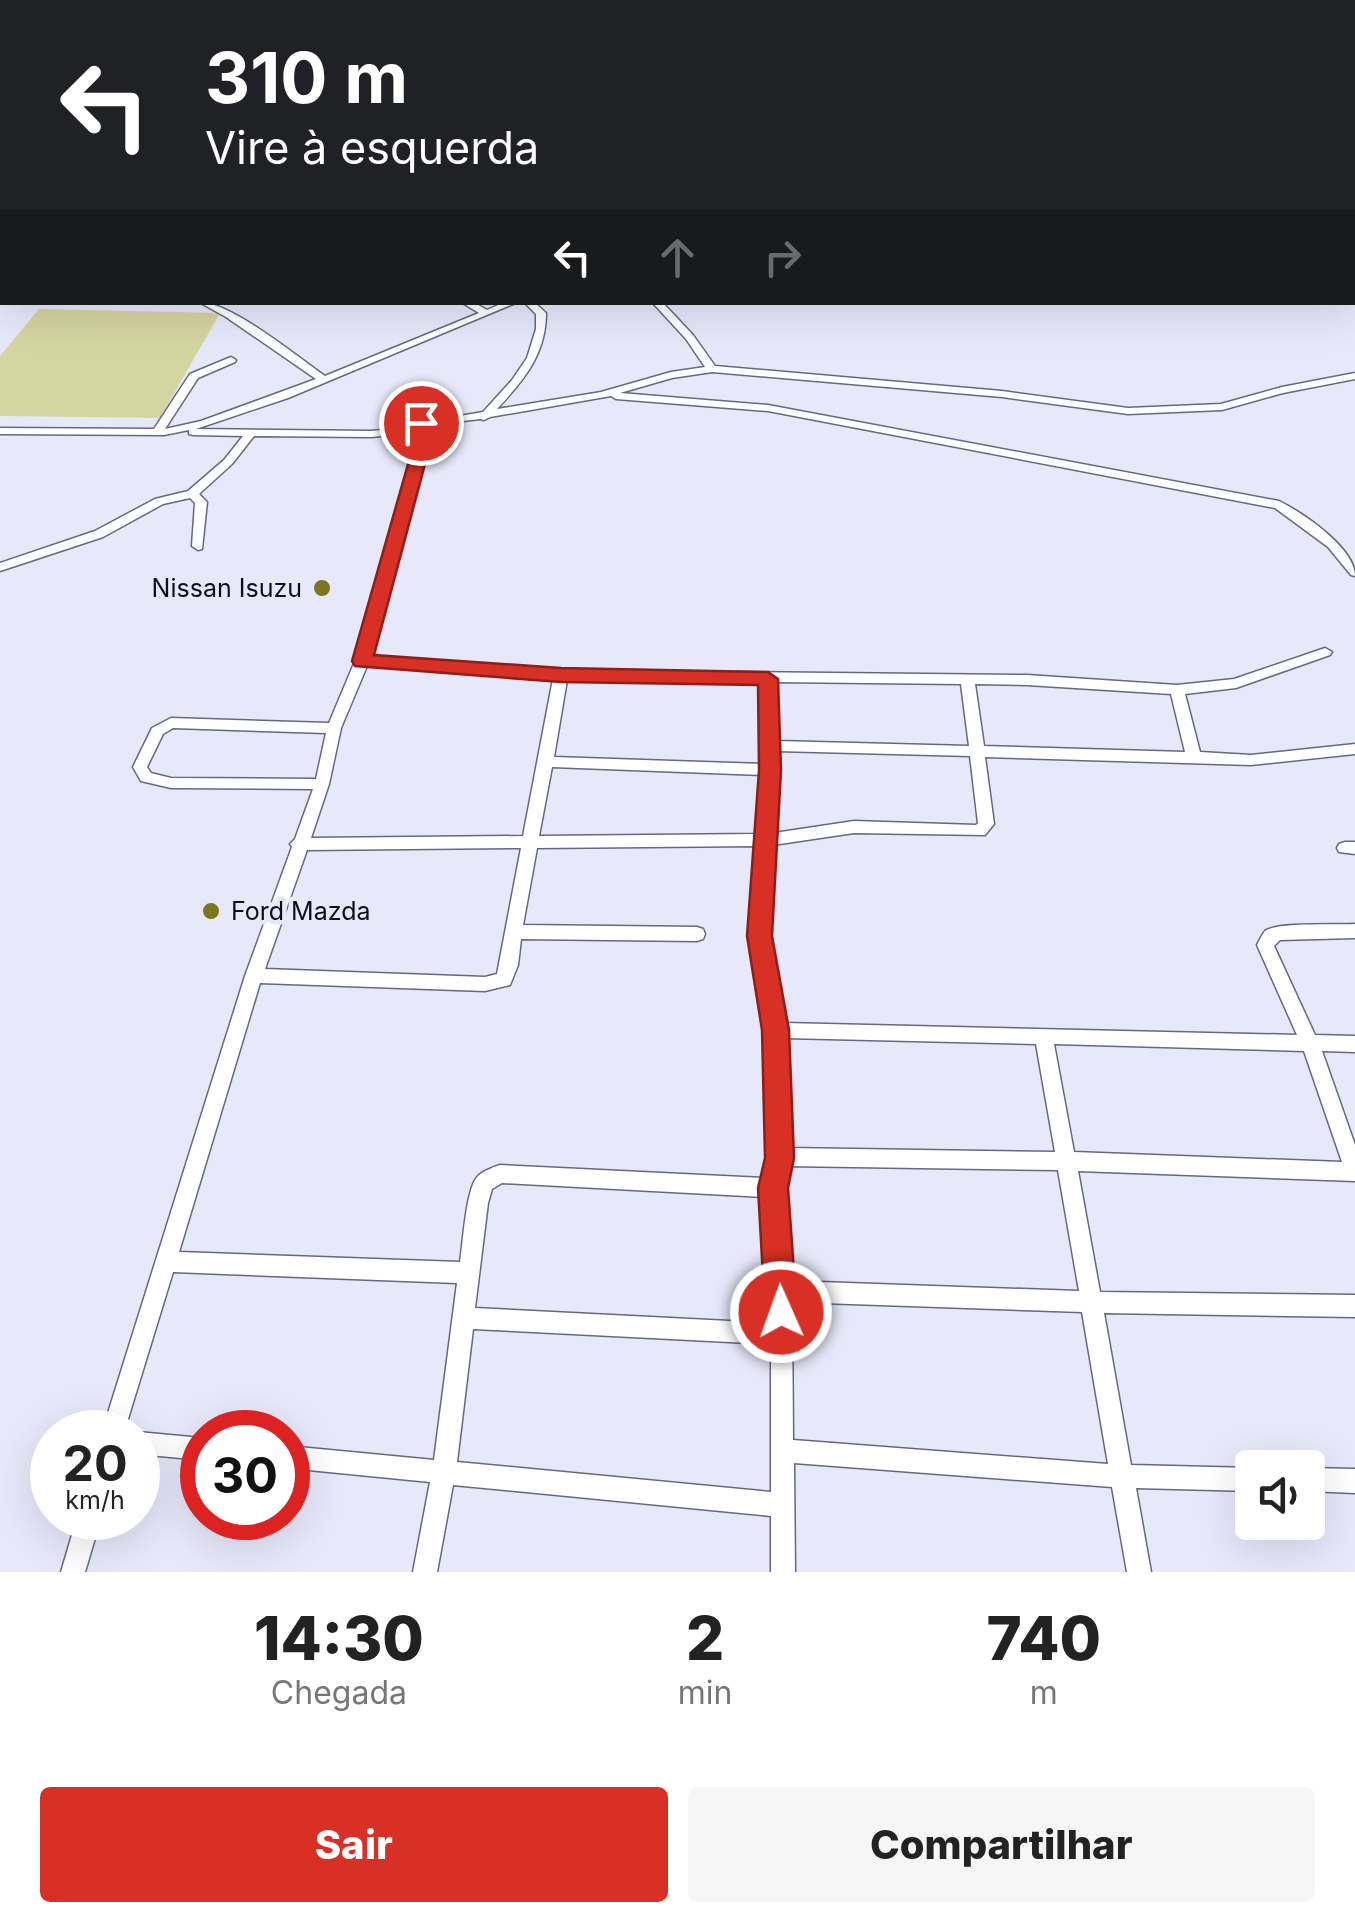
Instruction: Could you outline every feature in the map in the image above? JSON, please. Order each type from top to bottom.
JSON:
[{"type":"street","points":[[209,305],[323,379]]},
{"type":"street","points":[[471,305],[486,313]]},
{"type":"street","points":[[160,432],[221,419],[506,305]]},
{"type":"street","points":[[484,417],[524,372],[541,344],[541,313],[532,305]]},
{"type":"street","points":[[659,305],[690,337],[712,369]]},
{"type":"street","points":[[160,432],[194,376],[231,360]]},
{"type":"street","points":[[2,433],[371,434],[425,429],[712,369],[1002,394],[1128,411],[1222,407],[1355,376]]},
{"type":"street","points":[[602,395],[768,408],[1278,506],[1332,544],[1355,572]]},
{"type":"street","points":[[121,1410],[254,976],[322,784],[334,728],[362,661],[425,429]]},
{"type":"street","points":[[0,567],[99,534],[159,501],[192,494],[228,462],[250,434]]},
{"type":"street","points":[[192,494],[201,502],[198,546]]},
{"type":"street","points":[[362,661],[561,675],[1027,680],[1178,690],[1236,683],[1325,652]]},
{"type":"street","points":[[254,976],[497,983],[504,980],[510,965],[527,840],[549,762],[561,675]]},
{"type":"street","points":[[768,679],[770,770],[760,936],[776,1030],[780,1158],[773,1188],[780,1290],[783,1572]]},
{"type":"street","points":[[298,844],[767,840],[827,828],[980,831],[986,824],[968,681]]},
{"type":"street","points":[[1178,690],[1194,757]]},
{"type":"street","points":[[322,784],[171,783],[146,777],[140,767],[157,731],[171,722],[334,728]]},
{"type":"street","points":[[770,746],[1250,760],[1355,749]]},
{"type":"street","points":[[549,762],[770,770]]},
{"type":"street","points":[[513,932],[697,934]]},
{"type":"street","points":[[780,1158],[1064,1161],[1355,1172],[1310,1043],[1267,952],[1267,939],[1280,933],[1355,932]]},
{"type":"street","points":[[776,1030],[1355,1044]]},
{"type":"street","points":[[1044,1036],[1140,1572]]},
{"type":"street","points":[[426,1572],[484,1182],[500,1174],[773,1188]]},
{"type":"street","points":[[168,1262],[469,1273]]},
{"type":"street","points":[[780,1290],[1089,1302],[1355,1306]]},
{"type":"street","points":[[463,1318],[781,1334]]},
{"type":"street","points":[[782,1452],[1121,1476],[1235,1478]]},
{"type":"street","points":[[310,1458],[782,1505]]},
{"type":"street","points":[[1325,1480],[1355,1481]]},
{"type":"street","points":[[73,1572],[82,1540]]},
{"type":"green space","points":[[39,309],[220,313],[160,418],[0,416],[0,356]]},
{"type":"place","name":"Nissan Isuzu","points":[[322,588]]},
{"type":"place","name":"Ford Mazda","points":[[211,911]]},
{"type":"route","points":[[421,423],[414,430],[425,434],[362,661],[561,675],[768,679],[770,770],[760,936],[776,1030],[780,1158],[773,1188],[781,1312]]}]
